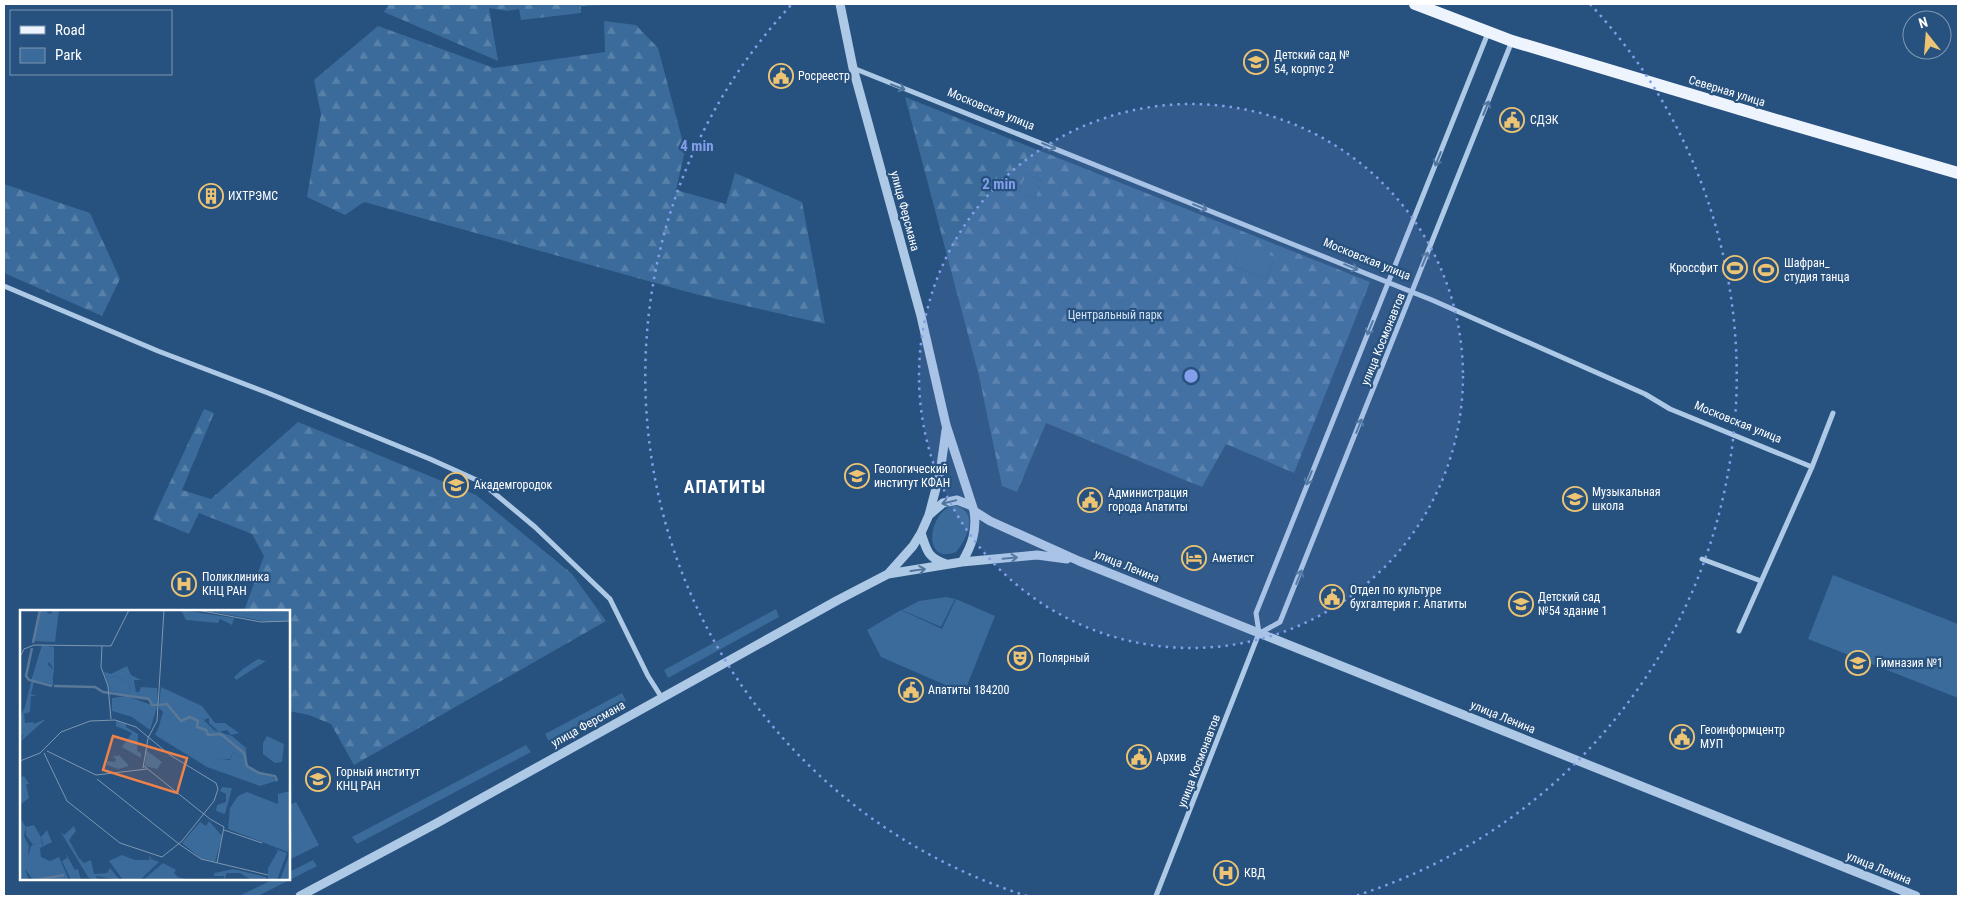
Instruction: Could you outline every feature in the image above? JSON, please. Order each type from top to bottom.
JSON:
[{"type":"main road","points":[[1415,4],[1488,32]]},
{"type":"main road","name":"Северная улица","points":[[1488,32],[1776,120],[1958,173]]},
{"type":"street","name":"улица Ферсмана","points":[[840,4],[853,68],[921,316],[946,424],[973,508]]},
{"type":"street","name":"улица Космонавтов","points":[[1156,896],[1259,633],[1256,613],[1488,32]]},
{"type":"street","name":"улица Космонавтов","points":[[1259,633],[1280,622],[1512,40]]},
{"type":"street","name":"Московская улица","points":[[853,68],[1389,282],[1644,394],[1670,409],[1812,467]]},
{"type":"street","points":[[4,286],[158,351],[421,455],[481,482],[535,527],[610,599],[648,676],[662,698]]},
{"type":"street","points":[[1739,631],[1812,467],[1833,413]]},
{"type":"street","name":"улица Ферсмана","points":[[929,515],[940,473],[946,424]]},
{"type":"street","points":[[957,500],[973,508],[976,521],[974,539],[962,562],[948,565],[933,559],[925,547],[922,533],[929,515],[943,503],[957,500]]},
{"type":"street","name":"улица Ленина","points":[[973,508],[990,522],[1079,561],[1916,896]]},
{"type":"street","name":"улица Ферсмана","points":[[300,896],[445,819],[888,574],[901,561],[922,533]]},
{"type":"street","name":"улица Ленина","points":[[962,562],[1038,556],[1079,561]]},
{"type":"street","points":[[1702,558],[1761,581]]},
{"type":"street","name":"улица Ферсмана","points":[[888,574],[948,565]]},
{"type":"green space","points":[[389,4],[634,4],[581,6],[581,13],[521,20],[519,9],[507,11],[489,8],[498,61],[384,12]]},
{"type":"green space","points":[[604,21],[636,25],[658,48],[685,150],[676,190],[726,204],[735,173],[802,202],[825,324],[695,294],[364,202],[345,215],[307,197],[321,114],[314,80],[378,26],[494,68],[605,52]]},
{"type":"green space","name":"Центральный парк","points":[[905,97],[1370,282],[1294,473],[1226,444],[1202,487],[1046,423],[1017,492],[1002,486],[979,376]],"holes":[[[1027,174],[1042,181],[1035,199],[1018,191]],[[1242,245],[1275,257],[1266,279],[1233,266]]]},
{"type":"green space","points":[[1027,174],[1042,181],[1035,199],[1018,191]]},
{"type":"green space","points":[[4,184],[90,213],[120,279],[102,316],[4,273]]},
{"type":"green space","points":[[1242,244],[1275,257],[1266,279],[1233,266]]},
{"type":"green space","points":[[204,409],[214,413],[182,490],[211,499],[298,422],[476,495],[572,574],[606,621],[354,765],[331,724],[309,715],[290,711],[290,610],[244,610],[264,556],[252,534],[199,513],[189,534],[153,519]]},
{"type":"green space","points":[[955,505],[967,514],[969,526],[964,540],[956,552],[945,554],[937,551],[933,545],[934,526],[939,516],[946,509]]},
{"type":"green space","points":[[1833,575],[1958,624],[1958,698],[1808,639]]},
{"type":"green space","points":[[946,597],[955,599],[941,627],[902,610],[919,601]]},
{"type":"green space","points":[[956,599],[995,616],[964,693],[881,657],[867,630],[901,610],[942,629]]},
{"type":"green space","points":[[776,609],[779,617],[668,678],[664,670]]},
{"type":"green space","points":[[622,693],[626,701],[549,742],[545,734]]},
{"type":"green space","points":[[526,745],[531,752],[357,844],[352,837]]},
{"type":"green space","points":[[296,802],[319,845],[290,860],[290,805]]},
{"type":"green space","points":[[313,860],[317,866],[290,880],[290,872]]},
{"type":"green space","points":[[272,880],[289,880],[258,896],[239,896]]},
{"type":"place","name":"Детский сад № 54, корпус 2","points":[[1256,62]]},
{"type":"place","name":"Росреестр","points":[[781,76]]},
{"type":"place","name":"СДЭК","points":[[1512,120]]},
{"type":"place","name":"ИХТРЭМС","points":[[211,196]]},
{"type":"place","name":"Кроссфит","points":[[1735,268]]},
{"type":"place","name":"Шафран_ студия танца","points":[[1766,270]]},
{"type":"place","name":"Геологический институт КФАН","points":[[857,476]]},
{"type":"place","name":"Академгородок","points":[[456,485]]},
{"type":"place","name":"Музыкальная школа","points":[[1575,499]]},
{"type":"place","name":"Администрация города Апатиты","points":[[1090,500]]},
{"type":"place","name":"Аметист","points":[[1194,558]]},
{"type":"place","name":"Поликлиника КНЦ РАН","points":[[184,584]]},
{"type":"place","name":"Отдел по культуре бухгалтерия г. Апатиты","points":[[1332,597]]},
{"type":"place","name":"Детский сад №54 здание 1","points":[[1521,604]]},
{"type":"place","name":"Полярный","points":[[1020,658]]},
{"type":"place","name":"Гимназия №1","points":[[1858,663]]},
{"type":"place","name":"Апатиты 184200","points":[[911,690]]},
{"type":"place","name":"Геоинформцентр МУП","points":[[1682,737]]},
{"type":"place","name":"Архив","points":[[1139,757]]},
{"type":"place","name":"Горный институт КНЦ РАН","points":[[318,779]]},
{"type":"place","name":"КВД","points":[[1226,873]]},
{"type":"district","name":"АПАТИТЫ","points":[[725,487]]}]
